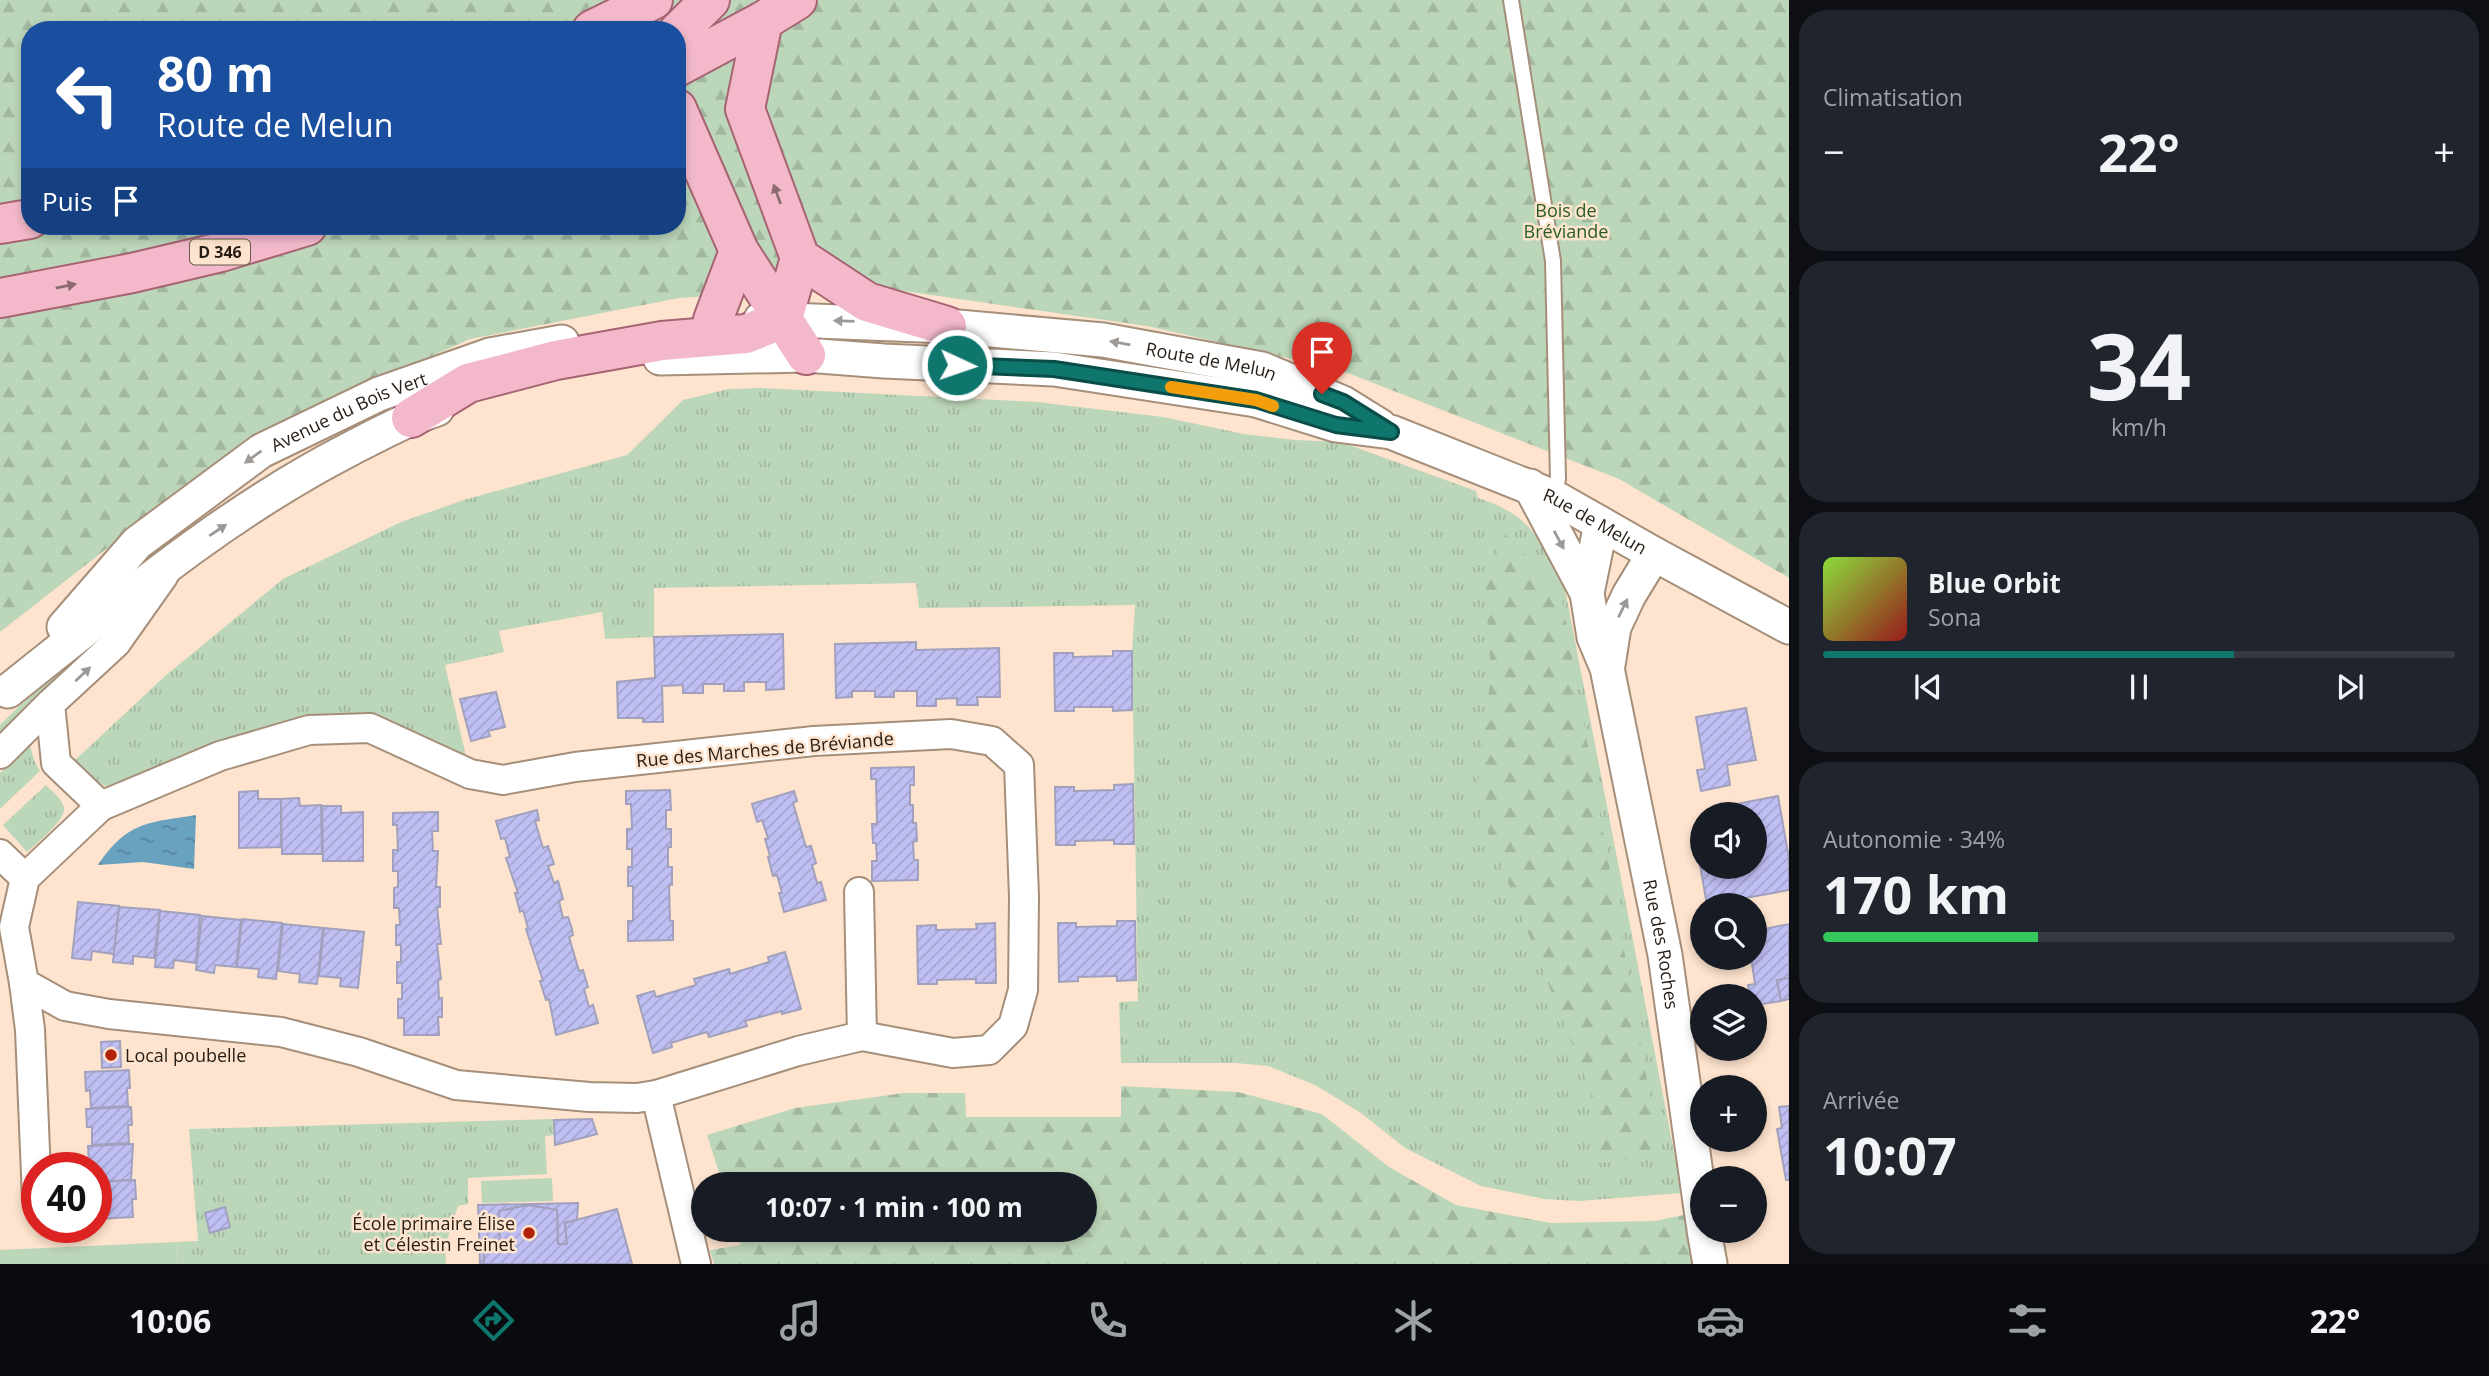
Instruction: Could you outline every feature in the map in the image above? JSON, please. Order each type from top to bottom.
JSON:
[{"type":"main road","points":[[611,21],[653,0]]},
{"type":"main road","points":[[686,23],[710,0]]},
{"type":"main road","points":[[686,61],[797,0]]},
{"type":"main road","points":[[745,109],[763,21]]},
{"type":"main road","points":[[686,35],[716,46],[745,109],[800,258],[791,343]]},
{"type":"main road","points":[[686,147],[739,251],[791,343]]},
{"type":"main road","points":[[0,224],[21,220]]},
{"type":"main road","name":"D 346","points":[[0,298],[132,273],[222,252],[277,235]]},
{"type":"main road","points":[[713,320],[739,251]]},
{"type":"main road","points":[[800,258],[867,302],[947,326]]},
{"type":"main road","points":[[411,418],[468,383],[556,360],[662,341],[746,334],[791,343]]},
{"type":"street","name":"Avenue du Bois Vert","points":[[4,695],[137,543],[261,451],[379,394],[490,355],[660,325],[713,320],[791,343]]},
{"type":"street","name":"Route de Melun","points":[[791,343],[947,326],[1103,340],[1262,369],[1343,402],[1391,432]]},
{"type":"street","name":"Route de Melun","points":[[791,343],[884,361],[1054,369],[1256,400],[1336,425],[1391,432]]},
{"type":"street","name":"Avenue du Bois Vert","points":[[4,695],[176,557],[300,474],[411,418]]},
{"type":"street","name":"Rue de Melun","points":[[1391,432],[1542,491],[1789,628]]},
{"type":"street","name":"Rue des Roches","points":[[1542,491],[1587,593],[1594,637],[1608,667],[1665,955],[1695,1166]]},
{"type":"street","name":"Rue des Roches","points":[[1587,593],[1601,524]]},
{"type":"street","name":"Rue des Roches","points":[[1608,667],[1614,627],[1629,595],[1654,554]]},
{"type":"street","points":[[0,754],[116,643],[176,557]]},
{"type":"street","points":[[50,704],[55,763],[101,806]]},
{"type":"street","name":"Rue des Marches de Bréviande","points":[[24,983],[65,1006],[109,1014],[281,1032],[359,1052],[456,1085],[589,1097],[656,1096],[798,1051],[862,1037],[953,1053],[989,1049],[1013,1026],[1023,990],[1024,897],[1019,765],[992,741],[950,734],[814,741],[575,767],[503,780],[470,774],[370,728],[309,730],[220,755],[101,806],[25,878]]},
{"type":"street","points":[[0,854],[25,878],[13,927],[30,1030],[35,1152]]},
{"type":"street","points":[[859,891],[862,1037]]},
{"type":"street","points":[[656,1096],[696,1264]]},
{"type":"street","points":[[1706,1243],[1710,1264]]},
{"type":"lane","points":[[1511,0],[1553,261],[1558,479],[1542,491]]},
{"type":"green space","name":"Bois de Bréviande","points":[[0,0],[1789,0],[1789,578],[1619,479],[1340,370],[1147,326],[869,286],[679,298],[470,339],[248,438],[0,632]]},
{"type":"green space","points":[[762,388],[1037,402],[1163,417],[1244,434],[1341,442],[1476,491],[1478,498],[1507,510],[1518,518],[1537,537],[1562,574],[1682,1193],[1579,1201],[1544,1199],[1481,1186],[1405,1148],[1361,1113],[1315,1085],[1268,1066],[1235,1063],[1121,1063],[1119,1002],[1138,1001],[1132,651],[1135,605],[919,608],[916,583],[654,588],[654,637],[605,639],[602,612],[499,631],[504,652],[445,665],[468,765],[380,720],[110,788],[83,775],[72,763],[165,676],[283,579],[401,522],[467,499],[627,455],[683,400],[728,389]]},
{"type":"green space","points":[[1505,534],[1560,589],[1660,1153],[1599,1163],[1590,1089],[1476,802],[1491,672],[1484,573]]},
{"type":"green space","points":[[111,628],[0,738],[0,725],[8,717],[85,644]]},
{"type":"green space","points":[[30,745],[40,771],[0,809],[0,773]]},
{"type":"green space","points":[[46,785],[62,802],[63,813],[50,832],[27,852],[3,825]]},
{"type":"green space","points":[[1121,1086],[1238,1092],[1322,1114],[1389,1167],[1456,1205],[1551,1223],[1654,1221],[1689,1214],[1690,1243],[1695,1243],[1700,1264],[714,1264],[710,1250],[741,1245],[740,1242],[1097,1242],[1097,1172],[719,1172],[707,1135],[795,1108],[904,1093],[965,1093],[966,1117],[1121,1117]]},
{"type":"green space","points":[[554,1119],[554,1135],[545,1136],[547,1174],[468,1178],[468,1204],[458,1206],[445,1247],[446,1264],[177,1264],[176,1242],[198,1241],[189,1129]]},
{"type":"green space","points":[[552,1178],[553,1201],[482,1203],[481,1181]]},
{"type":"green space","points":[[176,1242],[177,1264],[0,1264],[0,1250]]},
{"type":"water","points":[[196,815],[194,869],[143,862],[98,865],[119,840],[140,826]]},
{"type":"building","points":[[783,634],[784,689],[766,690],[766,682],[744,682],[744,691],[724,691],[724,684],[703,684],[703,693],[683,693],[683,685],[662,686],[663,722],[643,722],[643,718],[618,718],[617,682],[655,678],[654,637]]},
{"type":"building","points":[[916,642],[916,650],[999,648],[1000,697],[977,697],[978,705],[957,705],[957,698],[936,699],[936,706],[917,706],[917,691],[894,691],[894,697],[875,697],[875,691],[852,691],[852,697],[836,698],[835,644]]},
{"type":"building","points":[[1113,651],[1132,651],[1132,710],[1074,707],[1074,711],[1055,711],[1054,653],[1073,653],[1073,657],[1113,656]]},
{"type":"building","points":[[496,692],[505,727],[488,731],[490,736],[471,741],[460,699]]},
{"type":"building","points":[[1746,708],[1756,760],[1727,765],[1730,785],[1701,791],[1697,770],[1705,769],[1696,717]]},
{"type":"building","points":[[914,767],[910,805],[913,805],[913,823],[916,823],[917,841],[913,842],[914,860],[918,860],[918,880],[872,881],[872,861],[877,861],[872,824],[877,824],[876,779],[871,779],[871,768]]},
{"type":"building","points":[[1133,784],[1134,844],[1114,844],[1114,840],[1075,841],[1075,845],[1056,845],[1055,787],[1074,787],[1074,791],[1114,790],[1114,785]]},
{"type":"building","points":[[670,790],[671,810],[666,810],[666,829],[671,829],[668,867],[672,867],[672,885],[669,885],[673,940],[628,941],[628,921],[633,921],[633,886],[628,886],[632,849],[627,849],[627,829],[632,829],[631,804],[626,804],[626,791]]},
{"type":"building","points":[[258,791],[258,799],[281,799],[281,847],[239,848],[239,792]]},
{"type":"building","points":[[794,791],[797,801],[793,803],[806,847],[811,846],[816,863],[812,865],[817,883],[821,882],[826,900],[784,912],[777,875],[773,876],[768,857],[770,856],[765,839],[768,838],[762,820],[757,822],[752,804]]},
{"type":"building","points":[[1778,796],[1789,859],[1789,890],[1767,894],[1705,893],[1702,879],[1767,879],[1767,802],[1747,802]]},
{"type":"building","points":[[299,798],[300,806],[321,805],[322,854],[282,854],[281,799]]},
{"type":"building","points":[[322,806],[341,806],[341,813],[363,812],[363,861],[323,861]]},
{"type":"building","points":[[537,810],[539,820],[535,821],[543,848],[548,846],[554,864],[548,866],[554,883],[558,881],[563,899],[559,901],[563,918],[568,917],[571,926],[573,935],[569,937],[579,971],[583,970],[588,987],[584,989],[589,1007],[593,1005],[598,1023],[556,1035],[549,999],[546,1000],[523,910],[520,912],[515,893],[518,893],[506,858],[510,857],[505,838],[501,839],[496,821]]},
{"type":"building","points":[[438,812],[438,831],[432,831],[433,851],[438,851],[436,887],[440,887],[440,907],[437,907],[441,944],[437,944],[442,1017],[438,1017],[439,1035],[404,1035],[404,1018],[398,1018],[398,999],[402,999],[402,983],[397,983],[397,962],[401,962],[401,945],[396,945],[396,925],[400,925],[399,908],[394,908],[394,888],[398,887],[398,871],[393,871],[393,850],[398,850],[397,825],[393,825],[393,813]]},
{"type":"building","points":[[78,902],[119,906],[114,954],[92,951],[91,960],[72,958]]},
{"type":"building","points":[[119,907],[160,910],[154,958],[133,956],[133,964],[113,962]]},
{"type":"building","points":[[160,911],[200,915],[196,963],[174,960],[173,968],[155,967]]},
{"type":"building","points":[[202,916],[241,920],[236,967],[215,965],[214,973],[196,970]]},
{"type":"building","points":[[242,919],[282,923],[276,979],[258,977],[259,969],[237,967]]},
{"type":"building","points":[[1117,921],[1135,921],[1136,980],[1117,981],[1117,976],[1078,977],[1078,981],[1059,982],[1058,923],[1076,923],[1076,927],[1117,926]]},
{"type":"building","points":[[995,923],[996,983],[976,983],[976,979],[937,980],[937,984],[918,984],[917,926],[936,925],[936,930],[977,929],[976,924]]},
{"type":"building","points":[[283,924],[323,928],[317,984],[299,982],[300,974],[278,971]]},
{"type":"building","points":[[1789,924],[1789,978],[1777,980],[1781,1001],[1767,1003],[1767,984],[1755,984],[1753,970],[1767,970],[1767,929]]},
{"type":"building","points":[[324,928],[364,932],[358,988],[340,986],[341,978],[319,976]]},
{"type":"building","points":[[785,952],[801,1009],[745,1021],[747,1026],[709,1037],[707,1032],[690,1037],[653,1053],[637,996],[654,991],[656,997],[696,985],[694,979],[729,969],[730,974],[769,962],[768,957]]},
{"type":"building","points":[[1789,978],[1789,999],[1781,1001],[1777,980]]},
{"type":"building","name":"Local poubelle","points":[[120,1041],[121,1067],[102,1068],[101,1042]]},
{"type":"building","points":[[129,1070],[128,1106],[91,1108],[90,1090],[86,1091],[85,1072]]},
{"type":"building","points":[[1789,1106],[1789,1180],[1786,1180],[1777,1129],[1782,1128],[1779,1107]]},
{"type":"building","points":[[131,1107],[129,1143],[92,1145],[92,1127],[87,1127],[86,1109]]},
{"type":"building","points":[[592,1119],[597,1134],[555,1145],[554,1120]]},
{"type":"building","points":[[133,1144],[131,1180],[112,1181],[112,1152],[88,1152],[88,1146]]},
{"type":"building","points":[[135,1180],[133,1217],[112,1218],[112,1181]]},
{"type":"building","points":[[578,1203],[577,1220],[565,1223],[567,1244],[558,1244],[557,1210],[528,1205],[499,1211],[500,1247],[484,1248],[484,1264],[480,1264],[478,1205]]},
{"type":"building","name":"École primaire Élise et Célestin Freinet","points":[[528,1205],[557,1210],[558,1244],[567,1244],[565,1223],[617,1209],[632,1264],[484,1264],[484,1248],[500,1247],[499,1211]]},
{"type":"building","points":[[225,1207],[230,1227],[210,1233],[205,1213]]},
{"type":"slow traffic","points":[[1171,387],[1256,400],[1273,406]]},
{"type":"place","name":"Local poubelle","points":[[111,1055]]},
{"type":"place","name":"École primaire Élise et Célestin Freinet","points":[[529,1233]]},
{"type":"route","points":[[957,365],[1054,369],[1256,400],[1336,425],[1391,432],[1343,402],[1322,394]]}]
